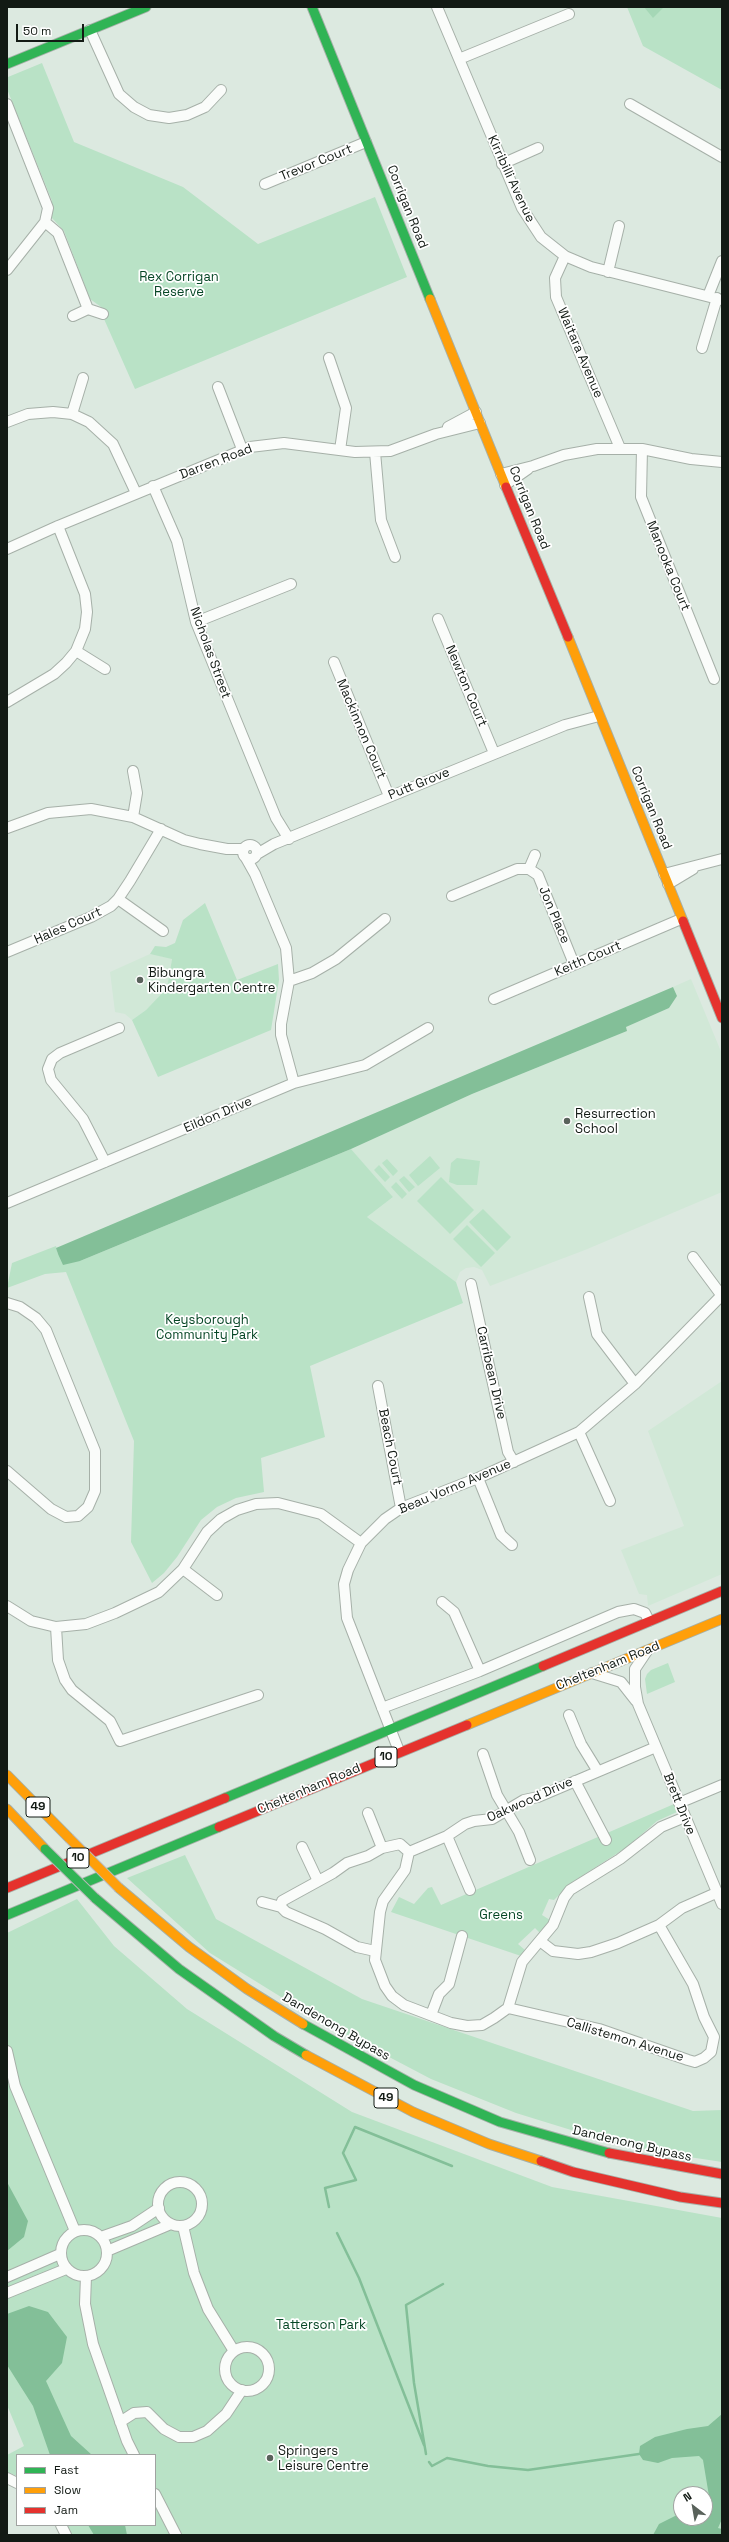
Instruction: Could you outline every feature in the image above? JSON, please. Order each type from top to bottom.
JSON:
[{"type":"main road","points":[[7,64],[146,7]]},
{"type":"main road","name":"Corrigan Road","points":[[312,7],[722,1018]]},
{"type":"main road","name":"Cheltenham Road","points":[[7,1888],[390,1727],[722,1591]]},
{"type":"main road","name":"Cheltenham Road","points":[[7,1915],[399,1751],[722,1619]]},
{"type":"main road","name":"Dandenong Bypass","points":[[7,1775],[119,1888],[189,1947],[264,2001],[329,2040],[414,2085],[500,2122],[622,2157],[722,2174]]},
{"type":"main road","name":"49","points":[[7,1809],[44,1849],[95,1898],[179,1969],[274,2036],[357,2084],[413,2112],[489,2144],[573,2172],[673,2195],[722,2203]]},
{"type":"street","name":"Kirribilli Avenue","points":[[437,7],[502,164],[522,208],[534,228],[549,245],[565,256],[608,272],[716,298]]},
{"type":"street","points":[[459,59],[569,14]]},
{"type":"street","points":[[90,30],[119,94],[134,107],[149,115],[169,118],[187,115],[205,107],[222,90]]},
{"type":"street","points":[[7,104],[47,202],[45,222],[7,270]]},
{"type":"street","points":[[630,104],[722,157]]},
{"type":"street","name":"Trevor Court","points":[[265,184],[366,142]]},
{"type":"street","points":[[502,164],[538,148]]},
{"type":"street","points":[[45,222],[58,232],[88,309]]},
{"type":"street","points":[[608,272],[619,226]]},
{"type":"street","name":"Waitara Avenue","points":[[565,256],[555,278],[556,297],[620,448]]},
{"type":"street","points":[[702,348],[716,298],[722,260]]},
{"type":"street","points":[[73,316],[88,309],[104,314]]},
{"type":"street","points":[[328,358],[346,408],[340,450]]},
{"type":"street","points":[[72,414],[83,378]]},
{"type":"street","points":[[218,387],[242,450]]},
{"type":"street","points":[[7,422],[43,412],[72,414],[96,427],[108,437],[117,451],[136,493]]},
{"type":"street","name":"Darren Road","points":[[7,549],[136,493],[242,450],[284,443],[340,450],[375,452],[398,449],[436,434],[476,412]]},
{"type":"street","name":"Darren Road","points":[[436,434],[480,423]]},
{"type":"street","points":[[501,474],[581,451],[620,448],[642,449],[691,459],[722,462]]},
{"type":"street","name":"Manooka Court","points":[[642,449],[641,497],[714,679]]},
{"type":"street","points":[[375,452],[381,520],[395,557]]},
{"type":"street","points":[[505,485],[533,466]]},
{"type":"street","name":"Nicholas Street","points":[[154,486],[177,541],[196,622],[276,818],[282,842]]},
{"type":"street","points":[[7,702],[54,674],[76,651],[86,621],[85,594],[58,526]]},
{"type":"street","points":[[196,622],[291,584]]},
{"type":"street","name":"Newton Court","points":[[438,619],[494,754]]},
{"type":"street","points":[[76,651],[105,670]]},
{"type":"street","name":"Mackinnon Court","points":[[334,662],[389,796]]},
{"type":"street","name":"Putt Grove","points":[[7,828],[62,810],[91,809],[133,817],[184,840],[250,854],[598,712]]},
{"type":"street","points":[[133,772],[137,794],[133,817]]},
{"type":"street","name":"Hales Court","points":[[7,952],[100,913],[118,899],[161,829]]},
{"type":"street","points":[[250,854],[255,874],[286,948],[289,981],[281,1024],[281,1036],[282,1046],[294,1083]]},
{"type":"street","points":[[452,896],[517,869],[529,869],[535,855]]},
{"type":"street","points":[[666,879],[696,867],[722,859]]},
{"type":"street","name":"Jon Place","points":[[529,869],[538,875],[574,964]]},
{"type":"street","points":[[118,899],[163,931]]},
{"type":"street","points":[[289,981],[312,973],[336,960],[385,919]]},
{"type":"street","name":"Keith Court","points":[[494,999],[682,919]]},
{"type":"street","points":[[105,1162],[83,1119],[51,1080],[48,1069],[52,1059],[60,1053],[119,1028]]},
{"type":"street","name":"Eildon Drive","points":[[7,1203],[294,1083],[365,1065],[428,1028]]},
{"type":"street","points":[[693,1257],[722,1296]]},
{"type":"street","name":"Carribean Drive","points":[[471,1284],[508,1452],[514,1462]]},
{"type":"street","name":"Beau Vorno Avenue","points":[[399,1751],[354,1640],[344,1601],[348,1570],[361,1543],[385,1518],[402,1508],[478,1478],[579,1432],[635,1384],[722,1296]]},
{"type":"street","points":[[589,1297],[597,1334],[635,1384]]},
{"type":"street","points":[[7,1303],[20,1307],[36,1318],[46,1330],[95,1451],[95,1491],[88,1507],[78,1516],[66,1518],[51,1509],[7,1471]]},
{"type":"street","name":"Beach Court","points":[[378,1386],[402,1508]]},
{"type":"street","points":[[579,1432],[610,1502]]},
{"type":"street","points":[[478,1478],[501,1535],[512,1545]]},
{"type":"street","points":[[7,1606],[31,1621],[56,1627],[86,1624],[138,1604],[159,1592],[182,1569],[207,1532],[221,1520],[237,1510],[256,1504],[278,1503],[320,1514],[361,1543]]},
{"type":"street","points":[[182,1569],[218,1595]]},
{"type":"street","points":[[442,1602],[454,1612],[480,1671]]},
{"type":"street","name":"Cheltenham Road","points":[[382,1708],[480,1671],[618,1612],[634,1609],[645,1613],[649,1621]]},
{"type":"street","points":[[56,1627],[58,1660],[65,1680],[72,1690],[110,1721],[120,1741],[258,1695]]},
{"type":"street","name":"Brett Drive","points":[[649,1649],[635,1669],[635,1687],[638,1704],[678,1803],[722,1904]]},
{"type":"street","name":"Brett Drive","points":[[590,1673],[621,1682],[638,1704]]},
{"type":"street","points":[[569,1715],[581,1744],[597,1770]]},
{"type":"street","name":"Oakwood Drive","points":[[409,1852],[447,1836],[465,1824],[474,1821],[492,1819],[524,1800],[538,1797],[597,1770],[656,1747]]},
{"type":"street","points":[[483,1754],[497,1795],[519,1832],[530,1860]]},
{"type":"street","points":[[575,1781],[606,1840]]},
{"type":"street","points":[[678,1803],[722,1785]]},
{"type":"street","points":[[368,1813],[382,1848]]},
{"type":"street","points":[[281,1907],[282,1901],[289,1895],[333,1873],[347,1863],[368,1856],[382,1848],[400,1844],[409,1852],[405,1870],[383,1901],[375,1951],[375,1960],[385,1986],[392,1996],[404,2005],[467,2026],[482,2025],[508,2008],[522,1962],[553,1925],[564,1898],[570,1890],[620,1859],[661,1828],[685,1818]]},
{"type":"street","points":[[447,1836],[470,1890]]},
{"type":"street","points":[[302,1847],[318,1880]]},
{"type":"street","points":[[540,1941],[553,1951],[578,1954],[618,1943],[660,1924],[682,1908],[716,1893]]},
{"type":"street","points":[[262,1902],[281,1907],[357,1947],[375,1951]]},
{"type":"street","name":"Callistemon Avenue","points":[[508,2008],[599,2029],[696,2062],[718,2046],[704,2017],[693,1984],[660,1924]]},
{"type":"street","points":[[431,2015],[439,1994],[449,1984],[462,1936]]},
{"type":"street","points":[[7,2051],[16,2086],[75,2232]]},
{"type":"street","points":[[7,2075],[16,2086]]},
{"type":"street","points":[[178,2182],[192,2186],[201,2197],[201,2210],[195,2220],[183,2226],[171,2224],[163,2218],[159,2208],[161,2194],[171,2184],[178,2182]]},
{"type":"street","points":[[101,2237],[132,2226],[159,2208]]},
{"type":"street","points":[[107,2251],[171,2224]]},
{"type":"street","points":[[183,2226],[194,2273],[208,2309],[234,2351]]},
{"type":"street","points":[[89,2230],[101,2237],[107,2251],[101,2268],[86,2276],[72,2273],[66,2268],[60,2254],[64,2240],[75,2232],[89,2230]]},
{"type":"street","points":[[7,2277],[60,2254]]},
{"type":"street","points":[[7,2293],[66,2268]]},
{"type":"street","points":[[86,2276],[85,2304],[93,2344],[120,2422],[134,2454]]},
{"type":"street","points":[[248,2347],[260,2352],[267,2360],[268,2372],[262,2385],[256,2389],[242,2390],[229,2382],[225,2369],[229,2356],[234,2351],[248,2347]]},
{"type":"street","points":[[120,2422],[134,2413],[147,2412],[164,2429],[179,2437],[193,2436],[207,2431],[226,2414],[242,2390]]},
{"type":"street","points":[[7,2478],[16,2482]]},
{"type":"street","points":[[156,2496],[176,2535]]},
{"type":"street","points":[[62,2526],[66,2535]]},
{"type":"shaded area","points":[[644,7],[664,7],[653,18]]},
{"type":"shaded area","name":"Bibungra Kindergarten Centre","points":[[150,954],[172,958],[167,988],[146,1010],[132,1020],[125,1014],[115,1012],[110,972]]},
{"type":"shaded area","name":"Resurrection School","points":[[691,979],[722,1054],[722,1192],[585,1250],[490,1286],[482,1270],[474,1267],[466,1268],[460,1272],[456,1282],[367,1217],[393,1197],[351,1149],[472,1094],[627,1031],[626,1027],[669,1008],[677,996],[673,987]]},
{"type":"shaded area","points":[[673,987],[677,996],[669,1008],[626,1027],[627,1031],[472,1094],[351,1149],[80,1261],[63,1265],[58,1254],[56,1248]]},
{"type":"shaded area","points":[[722,1381],[722,1574],[648,1606],[647,1595],[639,1594],[621,1550],[684,1526],[648,1431]]},
{"type":"shaded area","points":[[7,2182],[28,2221],[24,2237],[7,2251]]},
{"type":"shaded area","points":[[29,2306],[48,2312],[67,2337],[62,2363],[46,2381],[71,2436],[91,2454],[50,2454],[33,2406],[7,2365],[7,2314]]},
{"type":"shaded area","points":[[722,2414],[722,2519],[718,2528],[722,2529],[722,2535],[653,2535],[659,2524],[673,2517],[673,2526],[713,2526],[713,2486],[707,2486],[703,2460],[699,2456],[672,2458],[658,2463],[643,2460],[639,2454],[640,2446],[655,2437],[687,2429],[708,2426]]},
{"type":"shaded area","points":[[89,2526],[125,2526],[127,2535],[94,2535]]},
{"type":"green space","points":[[627,7],[722,7],[722,90],[643,46]]},
{"type":"green space","name":"Rex Corrigan Reserve","points":[[42,63],[74,142],[183,187],[258,244],[375,197],[407,277],[135,389],[104,319],[104,309],[90,299],[64,231],[52,218],[52,201],[7,89],[8,77]]},
{"type":"green space","points":[[205,903],[237,980],[278,964],[279,980],[271,1030],[158,1077],[132,1020],[146,1010],[167,988],[172,959],[150,954],[155,946],[166,947],[175,943],[183,920]]},
{"type":"green space","name":"Keysborough Community Park","points":[[351,1149],[393,1197],[367,1217],[456,1282],[463,1303],[310,1366],[325,1437],[261,1458],[264,1492],[236,1498],[217,1507],[201,1520],[177,1557],[164,1573],[152,1583],[131,1542],[134,1441],[66,1272],[45,1274],[7,1288],[12,1263],[56,1246],[58,1254],[80,1261]]},
{"type":"green space","points":[[430,1156],[440,1168],[418,1186],[409,1175]]},
{"type":"green space","points":[[457,1158],[480,1161],[477,1185],[457,1185],[449,1182],[451,1163]]},
{"type":"green space","points":[[387,1159],[398,1171],[393,1176],[382,1163]]},
{"type":"green space","points":[[379,1165],[390,1177],[385,1182],[374,1170]]},
{"type":"green space","points":[[404,1176],[415,1187],[409,1192],[399,1180]]},
{"type":"green space","points":[[441,1177],[474,1210],[450,1234],[417,1201]]},
{"type":"green space","points":[[396,1182],[407,1194],[402,1199],[391,1187]]},
{"type":"green space","points":[[483,1209],[511,1237],[497,1251],[469,1222]]},
{"type":"green space","points":[[467,1225],[495,1253],[481,1267],[453,1239]]},
{"type":"green space","points":[[668,1663],[675,1682],[647,1694],[645,1679],[647,1674],[651,1670]]},
{"type":"green space","name":"Greens","points":[[674,1804],[677,1812],[657,1821],[627,1847],[571,1883],[554,1900],[549,1899],[542,1915],[550,1920],[540,1933],[535,1928],[518,1944],[525,1950],[521,1956],[391,1912],[399,1897],[414,1904],[428,1888],[432,1887],[441,1905]]},
{"type":"green space","points":[[185,1855],[216,1919],[362,1999],[693,2111],[722,2110],[722,2162],[663,2153],[610,2142],[516,2113],[431,2079],[315,2018],[210,1953],[127,1878]]},
{"type":"green space","name":"Tatterson Park","points":[[77,1899],[114,1946],[187,2009],[352,2112],[552,2187],[722,2218],[722,2535],[72,2535],[68,2526],[156,2526],[156,2454],[16,2454],[16,2476],[7,2472],[7,2455],[24,2446],[7,2405],[7,1933]]},
{"type":"waterway","points":[[329,2207],[325,2188],[356,2180],[343,2153],[355,2127],[452,2166]]},
{"type":"waterway","points":[[337,2233],[359,2278],[424,2445]]},
{"type":"waterway","points":[[426,2454],[414,2383],[406,2305],[443,2284]]},
{"type":"waterway","points":[[429,2462],[432,2466],[447,2458],[488,2466],[528,2470],[639,2454]]},
{"type":"traffic: fast","points":[[7,64],[146,7]]},
{"type":"traffic: fast","points":[[312,7],[430,299]]},
{"type":"traffic: fast","points":[[225,1798],[543,1666]]},
{"type":"traffic: fast","points":[[7,1915],[219,1827]]},
{"type":"traffic: fast","points":[[45,1849],[95,1898]]},
{"type":"traffic: fast","points":[[95,1898],[179,1969],[274,2036],[306,2055]]},
{"type":"traffic: fast","points":[[303,2024],[414,2085],[500,2122],[609,2153]]},
{"type":"traffic: slow","points":[[430,299],[506,487]]},
{"type":"traffic: slow","points":[[568,637],[683,921]]},
{"type":"traffic: slow","points":[[467,1725],[722,1619]]},
{"type":"traffic: slow","points":[[7,1775],[69,1838]]},
{"type":"traffic: slow","points":[[7,1809],[45,1849]]},
{"type":"traffic: slow","points":[[69,1838],[119,1888]]},
{"type":"traffic: slow","points":[[119,1888],[189,1947],[247,1989],[303,2024]]},
{"type":"traffic: slow","points":[[306,2055],[413,2112],[489,2144],[541,2161]]},
{"type":"traffic: jam","points":[[506,487],[568,637]]},
{"type":"traffic: jam","points":[[683,921],[722,1018]]},
{"type":"traffic: jam","points":[[543,1666],[722,1591]]},
{"type":"traffic: jam","points":[[219,1827],[467,1725]]},
{"type":"traffic: jam","points":[[7,1888],[225,1798]]},
{"type":"traffic: jam","points":[[609,2153],[722,2174]]},
{"type":"traffic: jam","points":[[541,2161],[573,2172],[680,2197],[722,2203]]},
{"type":"place","name":"Bibungra Kindergarten Centre","points":[[140,980]]},
{"type":"place","name":"Resurrection School","points":[[567,1121]]},
{"type":"place","name":"Springers Leisure Centre","points":[[270,2458]]}]
